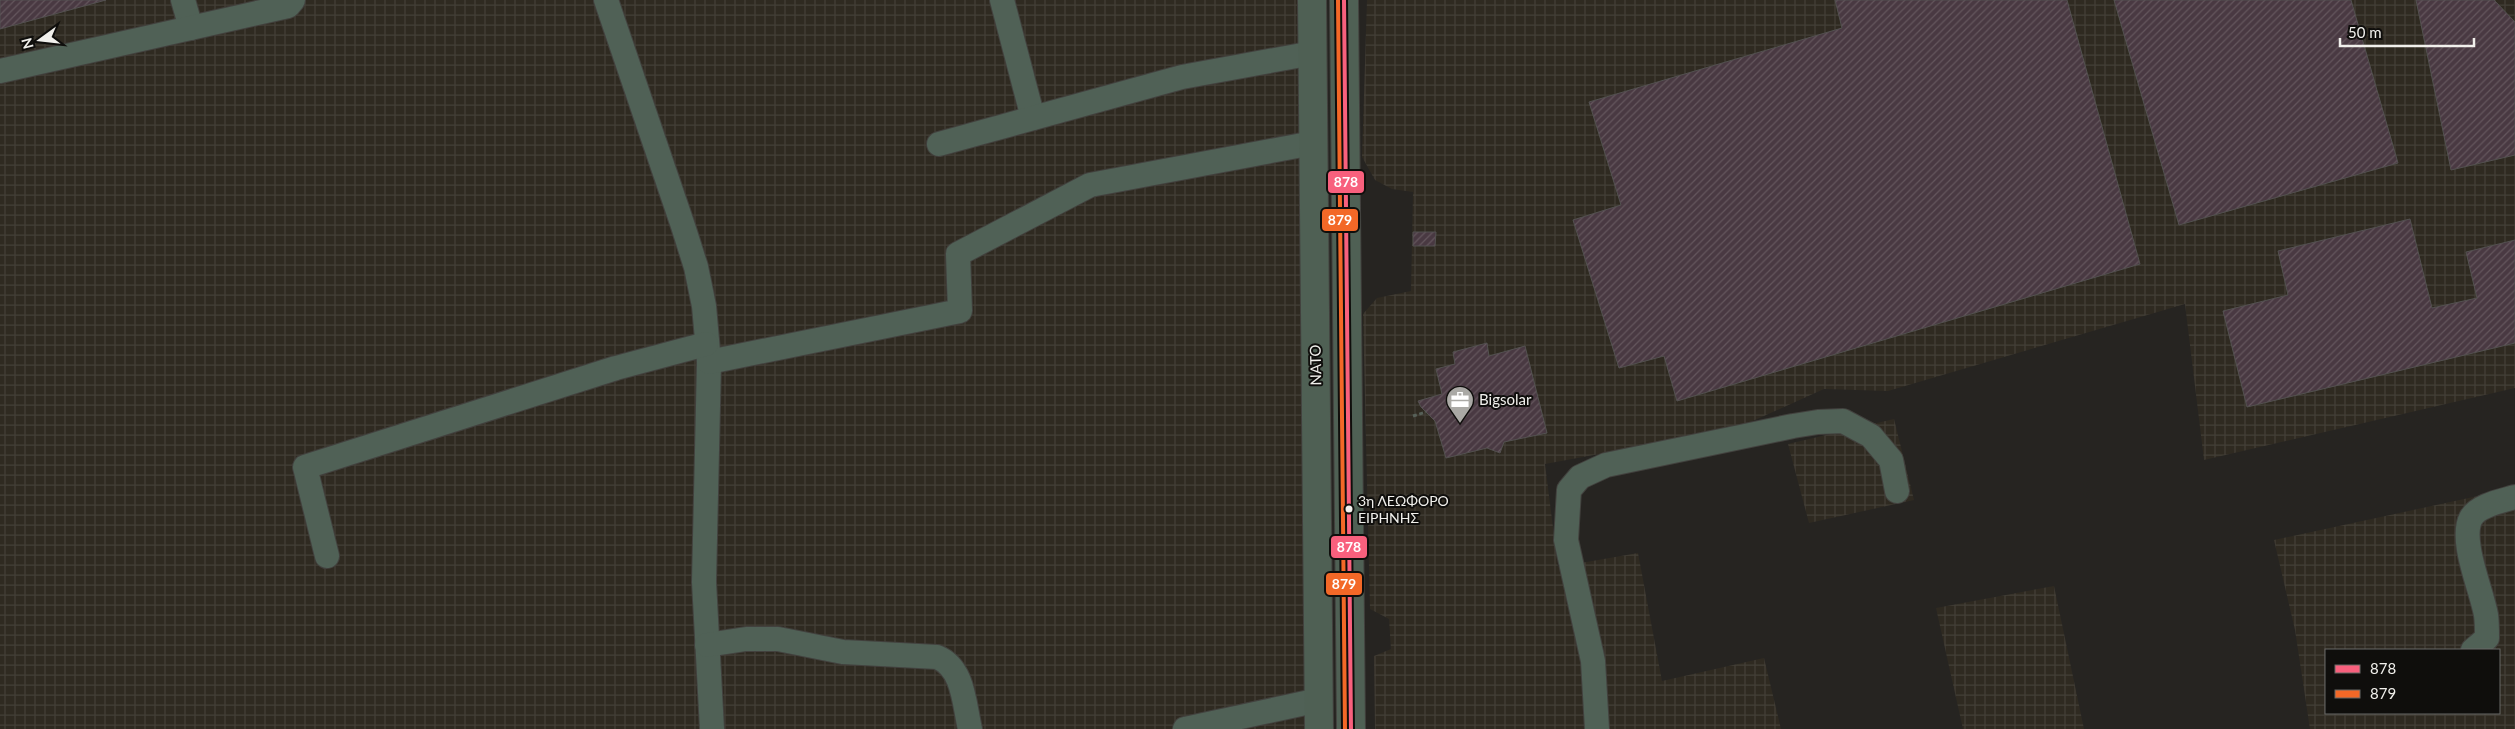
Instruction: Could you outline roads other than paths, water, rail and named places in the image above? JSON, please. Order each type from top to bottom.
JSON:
[{"type":"main road","name":"ΝΑΤΟ","points":[[1312,0],[1319,729]]},
{"type":"main road","name":"ΝΑΤΟ","points":[[1344,0],[1351,729]]},
{"type":"street","points":[[183,0],[191,28]]},
{"type":"street","points":[[0,71],[288,6],[293,0]]},
{"type":"street","points":[[606,0],[696,267],[704,306],[708,353],[704,582],[712,729]]},
{"type":"street","points":[[1002,0],[1033,118]]},
{"type":"street","points":[[939,144],[1182,77],[1313,53]]},
{"type":"street","points":[[327,556],[305,467],[616,368],[960,311],[958,254],[1090,185],[1313,143]]},
{"type":"street","points":[[1597,729],[1593,661],[1566,540],[1569,490],[1580,477],[1606,465],[1793,426],[1843,421],[1872,436],[1891,460],[1897,491]]},
{"type":"street","points":[[2474,649],[2487,638],[2486,617],[2470,550],[2468,528],[2471,517],[2483,507],[2515,497]]},
{"type":"street","points":[[707,645],[746,639],[778,639],[843,652],[936,658],[948,663],[956,673],[970,729]]},
{"type":"street","points":[[1185,729],[1319,700]]},
{"type":"place","name":"Bigsolar","points":[[1460,424]]},
{"type":"place","name":"3η ΛΕΩΦΟΡΟ ΕΙΡΗΝΗΣ","points":[[1349,509]]}]
